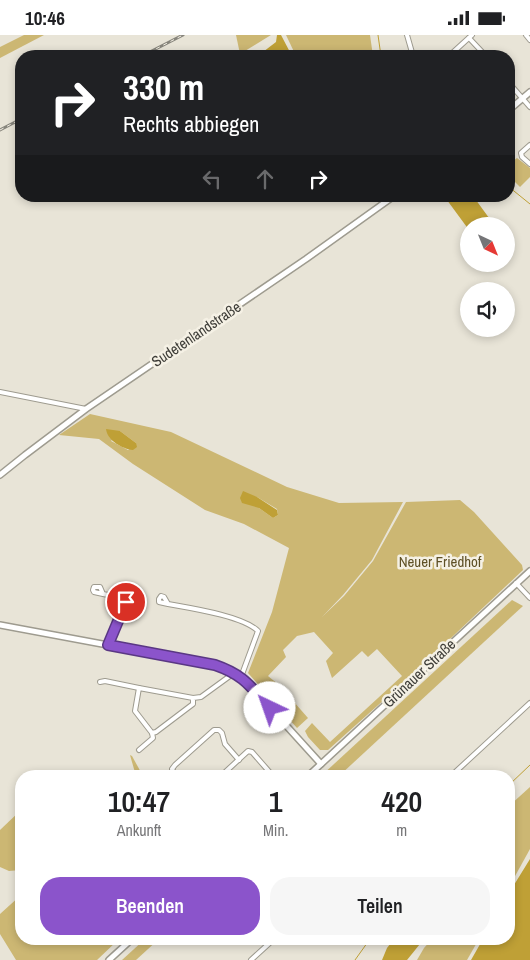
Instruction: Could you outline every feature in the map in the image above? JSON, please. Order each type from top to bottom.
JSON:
[{"type":"street","points":[[407,35],[411,50]]},
{"type":"street","points":[[526,35],[530,40]]},
{"type":"street","points":[[456,50],[471,36],[482,50]]},
{"type":"street","points":[[515,90],[530,107]]},
{"type":"street","points":[[515,105],[530,92]]},
{"type":"street","points":[[530,145],[521,153],[522,157],[530,164]]},
{"type":"street","name":"Sudetenlandstraße","points":[[0,475],[86,409],[291,270],[386,202]]},
{"type":"street","points":[[0,392],[86,409]]},
{"type":"street","name":"Grünauer Straße","points":[[314,770],[530,571]]},
{"type":"street","points":[[516,583],[530,598]]},
{"type":"street","points":[[103,594],[123,598],[126,602],[108,645]]},
{"type":"street","points":[[168,604],[244,622],[258,631],[241,677]]},
{"type":"street","points":[[0,625],[215,665],[234,673],[241,677],[321,764]]},
{"type":"street","points":[[100,682],[105,681],[193,698],[201,697],[234,673]]},
{"type":"street","points":[[139,688],[135,711],[152,733],[153,738],[139,749]]},
{"type":"street","points":[[152,733],[169,723],[193,704],[193,698]]},
{"type":"street","points":[[457,770],[530,703]]},
{"type":"street","points":[[173,770],[175,765],[214,730],[219,729],[225,744],[239,760]]},
{"type":"street","points":[[228,770],[248,751],[252,752],[268,770]]},
{"type":"street","points":[[109,960],[125,945]]},
{"type":"street","points":[[251,960],[267,945]]},
{"type":"green space","points":[[24,35],[44,35],[0,58],[0,47]]},
{"type":"green space","points":[[236,35],[271,35],[247,50],[239,50]]},
{"type":"green space","points":[[286,35],[370,35],[372,50],[293,50]]},
{"type":"green space","points":[[517,158],[530,168],[530,177],[520,187],[515,182],[515,160]]},
{"type":"green space","name":"Neuer Friedhof","points":[[90,414],[171,432],[287,487],[339,503],[403,502],[372,560],[322,617],[344,596],[373,561],[406,502],[460,500],[474,512],[522,565],[523,570],[414,673],[328,750],[320,750],[305,731],[312,723],[330,742],[402,676],[377,649],[368,657],[362,651],[332,678],[326,661],[333,653],[314,632],[297,636],[283,650],[286,657],[268,676],[279,685],[308,718],[297,728],[248,673],[272,612],[289,548],[244,524],[205,510],[133,464],[99,439],[59,435]],"holes":[[[120,431],[136,443],[128,450],[111,441]],[[257,497],[277,509],[278,515],[273,518],[259,508]]]},
{"type":"green space","points":[[512,600],[523,606],[345,770],[328,770]]},
{"type":"green space","points":[[130,755],[140,770],[134,770]]},
{"type":"green space","points":[[530,787],[530,849],[515,876],[515,801]]},
{"type":"green space","points":[[15,816],[15,870],[9,871],[0,867],[0,830]]},
{"type":"green space","points":[[15,900],[15,945],[113,945],[97,960],[16,960],[0,934],[0,914]]},
{"type":"green space","points":[[138,945],[152,945],[136,960],[122,960]]},
{"type":"green space","points":[[427,945],[476,945],[467,960],[417,960]]},
{"type":"shaded area","points":[[277,35],[281,35],[289,50],[266,50],[276,42]]},
{"type":"shaded area","points":[[448,202],[477,202],[488,217],[460,218]]},
{"type":"shaded area","points":[[106,429],[120,431],[136,443],[137,447],[133,450],[120,446],[109,437]]},
{"type":"shaded area","points":[[243,491],[257,497],[277,510],[278,515],[273,518],[259,508],[242,503],[240,498]]},
{"type":"shaded area","points":[[530,859],[530,960],[471,960],[480,945],[515,945],[515,883]]},
{"type":"shaded area","points":[[389,945],[419,945],[407,960],[382,960]]},
{"type":"waterway","points":[[378,35],[380,50]]},
{"type":"waterway","points":[[515,192],[530,204]]},
{"type":"waterway","points":[[515,779],[530,765]]},
{"type":"waterway","points":[[355,960],[366,945]]},
{"type":"railway","points":[[154,50],[183,35]]},
{"type":"railway","points":[[0,130],[15,122]]},
{"type":"route","points":[[126,602],[108,645],[224,668],[245,680],[270,708]]}]
